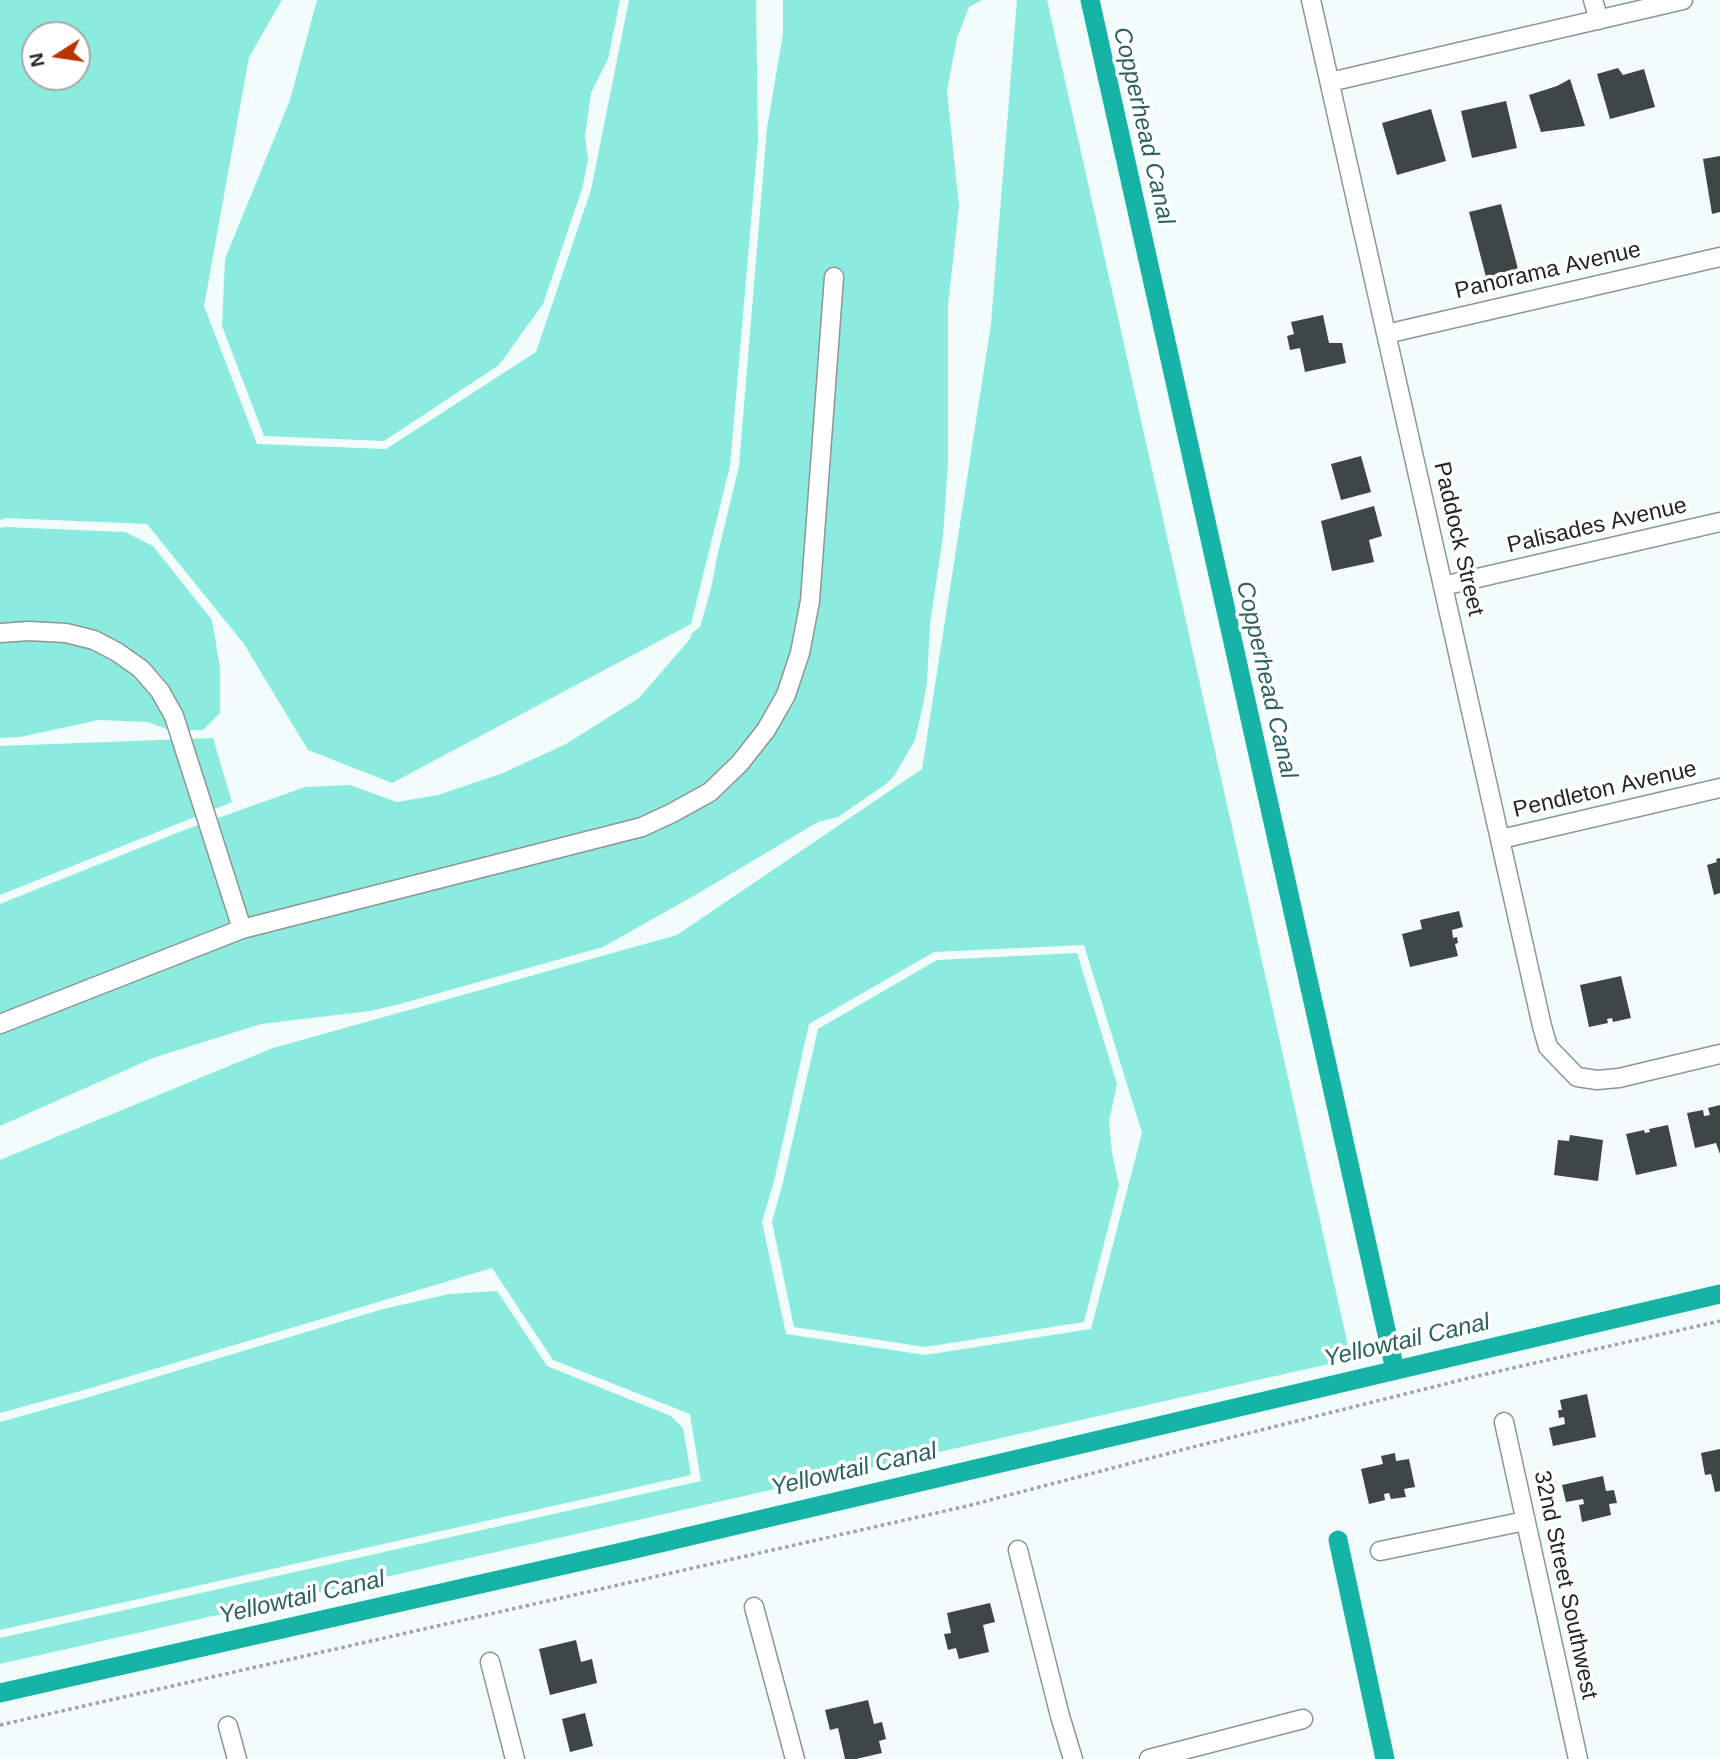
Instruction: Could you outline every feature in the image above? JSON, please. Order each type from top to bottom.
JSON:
[{"type":"street","name":"Paddock Street","points":[[1311,0],[1548,1047],[1577,1077],[1597,1080],[1619,1078],[1720,1054]]},
{"type":"street","points":[[1593,0],[1599,20]]},
{"type":"street","points":[[1330,82],[1683,0]]},
{"type":"street","name":"Panorama Avenue","points":[[1386,334],[1720,257]]},
{"type":"street","points":[[0,1024],[242,929],[642,827],[710,792],[740,764],[766,730],[786,695],[800,653],[810,601],[834,276]]},
{"type":"street","name":"Palisades Avenue","points":[[1443,586],[1720,522]]},
{"type":"street","points":[[0,633],[66,633],[94,640],[141,669],[160,691],[174,716],[242,929]]},
{"type":"street","name":"Pendleton Avenue","points":[[1501,839],[1720,788]]},
{"type":"street","name":"32nd Street Southwest","points":[[1504,1422],[1578,1759]]},
{"type":"street","points":[[1380,1551],[1525,1521]]},
{"type":"street","points":[[1018,1550],[1073,1759]]},
{"type":"street","points":[[754,1606],[795,1759]]},
{"type":"street","points":[[490,1662],[515,1759]]},
{"type":"street","points":[[1149,1759],[1303,1719]]},
{"type":"street","points":[[228,1726],[237,1759]]},
{"type":"path","points":[[0,1724],[967,1506],[1473,1377],[1720,1321]]},
{"type":"shaded area","points":[[0,0],[282,0],[249,57],[204,306],[257,444],[386,449],[536,352],[591,190],[629,0],[756,0],[758,140],[730,466],[691,624],[392,783],[308,750],[244,644],[147,524],[6,518],[0,520]]},
{"type":"shaded area","points":[[317,0],[620,0],[608,59],[591,93],[585,136],[588,160],[582,189],[543,304],[499,365],[384,441],[264,436],[222,326],[225,259],[290,100]]},
{"type":"shaded area","points":[[783,0],[982,0],[969,7],[957,38],[947,91],[959,206],[948,305],[948,462],[943,536],[930,624],[923,705],[915,740],[894,776],[838,817],[818,822],[603,947],[370,1011],[261,1024],[153,1058],[0,1126],[0,904],[187,829],[305,787],[350,785],[397,802],[438,795],[503,773],[566,744],[639,698],[690,639],[692,633],[700,627],[739,466],[767,128],[783,34]]},
{"type":"shaded area","points":[[1017,0],[1047,0],[1351,1359],[0,1664],[0,1638],[701,1481],[690,1414],[553,1360],[492,1268],[0,1413],[0,1160],[273,1048],[677,935],[922,769],[991,324]],"holes":[[[1084,945],[1142,1133],[1091,1329],[925,1355],[786,1334],[762,1222],[774,1181],[809,1024],[934,952]]]},
{"type":"shaded area","points":[[0,528],[125,532],[153,546],[212,620],[220,668],[220,713],[203,730],[172,731],[148,722],[99,720],[20,737],[0,738]]},
{"type":"shaded area","points":[[213,738],[232,802],[0,895],[0,746]]},
{"type":"shaded area","points":[[1077,953],[1117,1084],[1109,1121],[1119,1185],[1084,1322],[925,1347],[794,1327],[772,1222],[818,1029],[937,960]]},
{"type":"shaded area","points":[[497,1291],[547,1366],[671,1416],[683,1428],[691,1475],[0,1630],[0,1422],[383,1309],[449,1294]]},
{"type":"building","points":[[1618,68],[1623,75],[1644,69],[1655,107],[1610,119],[1597,74]]},
{"type":"building","points":[[1570,79],[1585,126],[1541,132],[1529,95]]},
{"type":"building","points":[[1506,101],[1517,148],[1472,158],[1461,111]]},
{"type":"building","points":[[1431,109],[1446,161],[1397,175],[1382,123]]},
{"type":"building","points":[[1720,156],[1720,212],[1712,214],[1703,159]]},
{"type":"building","points":[[1501,204],[1518,269],[1486,277],[1469,212]]},
{"type":"building","points":[[1323,315],[1329,343],[1342,343],[1346,363],[1305,372],[1300,348],[1290,350],[1287,336],[1294,334],[1291,322]]},
{"type":"building","points":[[1361,456],[1371,492],[1341,500],[1331,464]]},
{"type":"building","points":[[1374,506],[1382,536],[1369,540],[1374,562],[1332,571],[1321,521]]},
{"type":"building","points":[[1720,858],[1720,893],[1714,895],[1707,865]]},
{"type":"building","points":[[1459,911],[1463,927],[1452,930],[1453,938],[1457,937],[1458,943],[1455,944],[1458,956],[1410,967],[1402,934],[1422,929],[1420,920]]},
{"type":"building","points":[[1621,976],[1631,1018],[1613,1022],[1612,1018],[1607,1019],[1608,1023],[1589,1027],[1580,985]]},
{"type":"building","points":[[1720,1105],[1720,1154],[1716,1143],[1695,1148],[1687,1113],[1703,1110],[1704,1116],[1710,1115],[1708,1108]]},
{"type":"building","points":[[1668,1125],[1677,1166],[1636,1175],[1626,1134],[1644,1130],[1645,1133],[1650,1132],[1649,1129]]},
{"type":"building","points":[[1570,1135],[1603,1140],[1598,1181],[1554,1175],[1558,1140],[1569,1141]]},
{"type":"building","points":[[1587,1394],[1596,1437],[1553,1446],[1549,1428],[1565,1424],[1564,1417],[1559,1418],[1558,1410],[1562,1410],[1560,1400]]},
{"type":"building","points":[[1720,1449],[1720,1491],[1715,1492],[1711,1474],[1705,1475],[1701,1453]]},
{"type":"building","points":[[1395,1453],[1396,1461],[1409,1459],[1415,1487],[1404,1489],[1406,1497],[1391,1499],[1389,1493],[1384,1494],[1385,1500],[1369,1504],[1361,1469],[1383,1464],[1381,1456]]},
{"type":"building","points":[[1603,1476],[1606,1491],[1614,1490],[1617,1503],[1609,1504],[1611,1515],[1582,1522],[1579,1505],[1584,1504],[1583,1499],[1566,1502],[1562,1485]]},
{"type":"building","points":[[990,1603],[995,1622],[983,1625],[989,1652],[959,1659],[956,1648],[948,1650],[944,1634],[951,1633],[947,1613]]},
{"type":"building","points":[[576,1640],[581,1662],[592,1659],[597,1683],[550,1695],[539,1649]]},
{"type":"building","points":[[868,1700],[874,1724],[882,1722],[886,1739],[879,1741],[882,1753],[845,1759],[838,1728],[830,1730],[825,1710]]},
{"type":"building","points":[[585,1713],[593,1746],[570,1752],[562,1719]]},
{"type":"waterway","name":"Copperhead Canal","points":[[1090,0],[1395,1370]]},
{"type":"waterway","name":"Yellowtail Canal","points":[[0,1693],[635,1549],[1720,1294]]},
{"type":"waterway","points":[[1338,1540],[1385,1759]]}]
